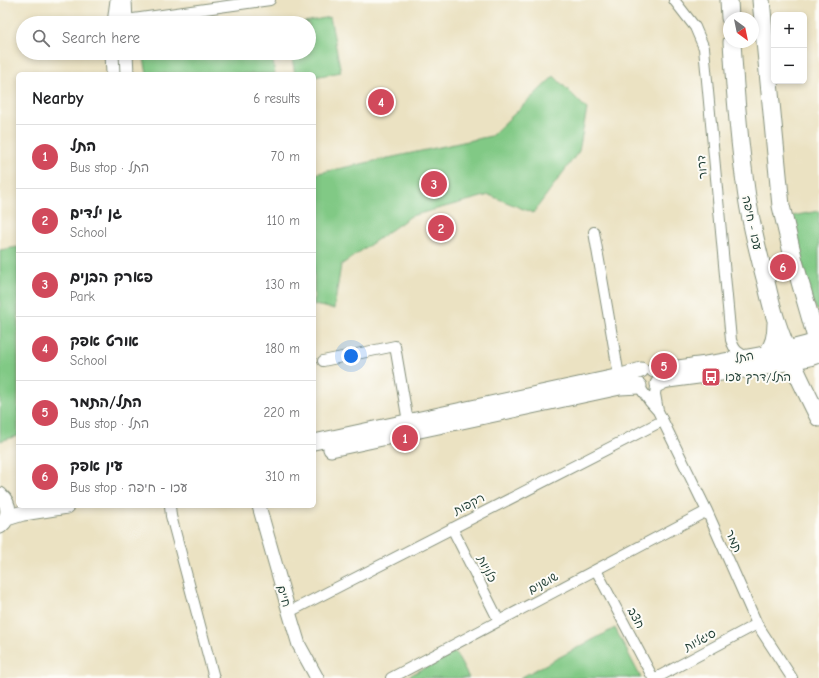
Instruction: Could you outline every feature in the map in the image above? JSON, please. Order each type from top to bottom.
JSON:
[{"type":"highway","points":[[729,0],[730,12]]},
{"type":"highway","points":[[761,0],[782,206],[794,261],[818,346]]},
{"type":"highway","name":"עכו - חיפה","points":[[732,48],[739,131],[746,191],[758,254],[776,321],[789,356],[819,418]]},
{"type":"highway","points":[[807,308],[819,323]]},
{"type":"highway","points":[[767,353],[775,338],[776,321]]},
{"type":"main road","points":[[789,356],[818,346]]},
{"type":"main road","name":"התל","points":[[316,452],[396,436],[648,381],[667,369],[767,353],[789,356]]},
{"type":"main road","name":"התל","points":[[316,442],[619,376],[648,381],[664,381],[766,367],[789,356]]},
{"type":"main road","points":[[3,522],[8,512],[8,498]]},
{"type":"main road","points":[[3,522],[23,513],[54,508]]},
{"type":"street","points":[[117,0],[121,16]]},
{"type":"street","points":[[123,16],[125,0]]},
{"type":"street","points":[[162,16],[270,0]]},
{"type":"street","name":"דרור","points":[[674,0],[694,27],[704,48],[731,340]]},
{"type":"street","points":[[112,60],[113,72]]},
{"type":"street","points":[[126,60],[127,72]]},
{"type":"street","points":[[594,232],[619,376]]},
{"type":"street","points":[[731,340],[734,349],[738,353],[749,356]]},
{"type":"street","points":[[717,362],[722,358],[728,349],[731,340]]},
{"type":"street","points":[[323,361],[395,346],[408,422],[408,425],[404,431],[396,436]]},
{"type":"street","name":"תמר","points":[[648,381],[650,402],[658,411]]},
{"type":"street","name":"תמר","points":[[648,381],[655,394],[658,411],[662,421],[706,511],[757,624],[792,678]]},
{"type":"street","name":"רקפות","points":[[289,612],[662,421]]},
{"type":"street","name":"חיים","points":[[259,508],[299,645],[316,678]]},
{"type":"street","points":[[170,511],[214,678]]},
{"type":"street","name":"שושנים","points":[[391,678],[706,511]]},
{"type":"street","name":"כלניות","points":[[452,528],[499,621]]},
{"type":"street","name":"חצב","points":[[596,570],[653,678]]},
{"type":"street","name":"סיגליות","points":[[656,678],[757,624]]},
{"type":"green space","points":[[330,17],[341,72],[316,77],[316,72],[295,72],[292,60],[316,60],[316,20]]},
{"type":"green space","points":[[144,60],[273,60],[275,72],[147,72]]},
{"type":"green space","points":[[554,76],[587,109],[579,151],[533,213],[489,195],[411,216],[341,265],[334,309],[316,305],[316,174],[491,136]]},
{"type":"green space","points":[[819,211],[819,312],[808,293],[792,216]]},
{"type":"green space","points":[[16,247],[16,437],[0,441],[0,250]]},
{"type":"green space","points":[[615,628],[641,678],[520,678]]},
{"type":"green space","points":[[455,652],[469,678],[405,678]]},
{"type":"place","name":"אורט אפק","points":[[381,102]]},
{"type":"place","name":"פארק הבנים","points":[[434,184]]},
{"type":"place","name":"גן ילדים","points":[[441,228]]},
{"type":"place","name":"עין אפק","points":[[783,267]]},
{"type":"place","name":"התל/התמר","points":[[664,366]]},
{"type":"place","name":"התל/דרך עכו","points":[[711,377]]},
{"type":"place","name":"התל","points":[[405,438]]}]
